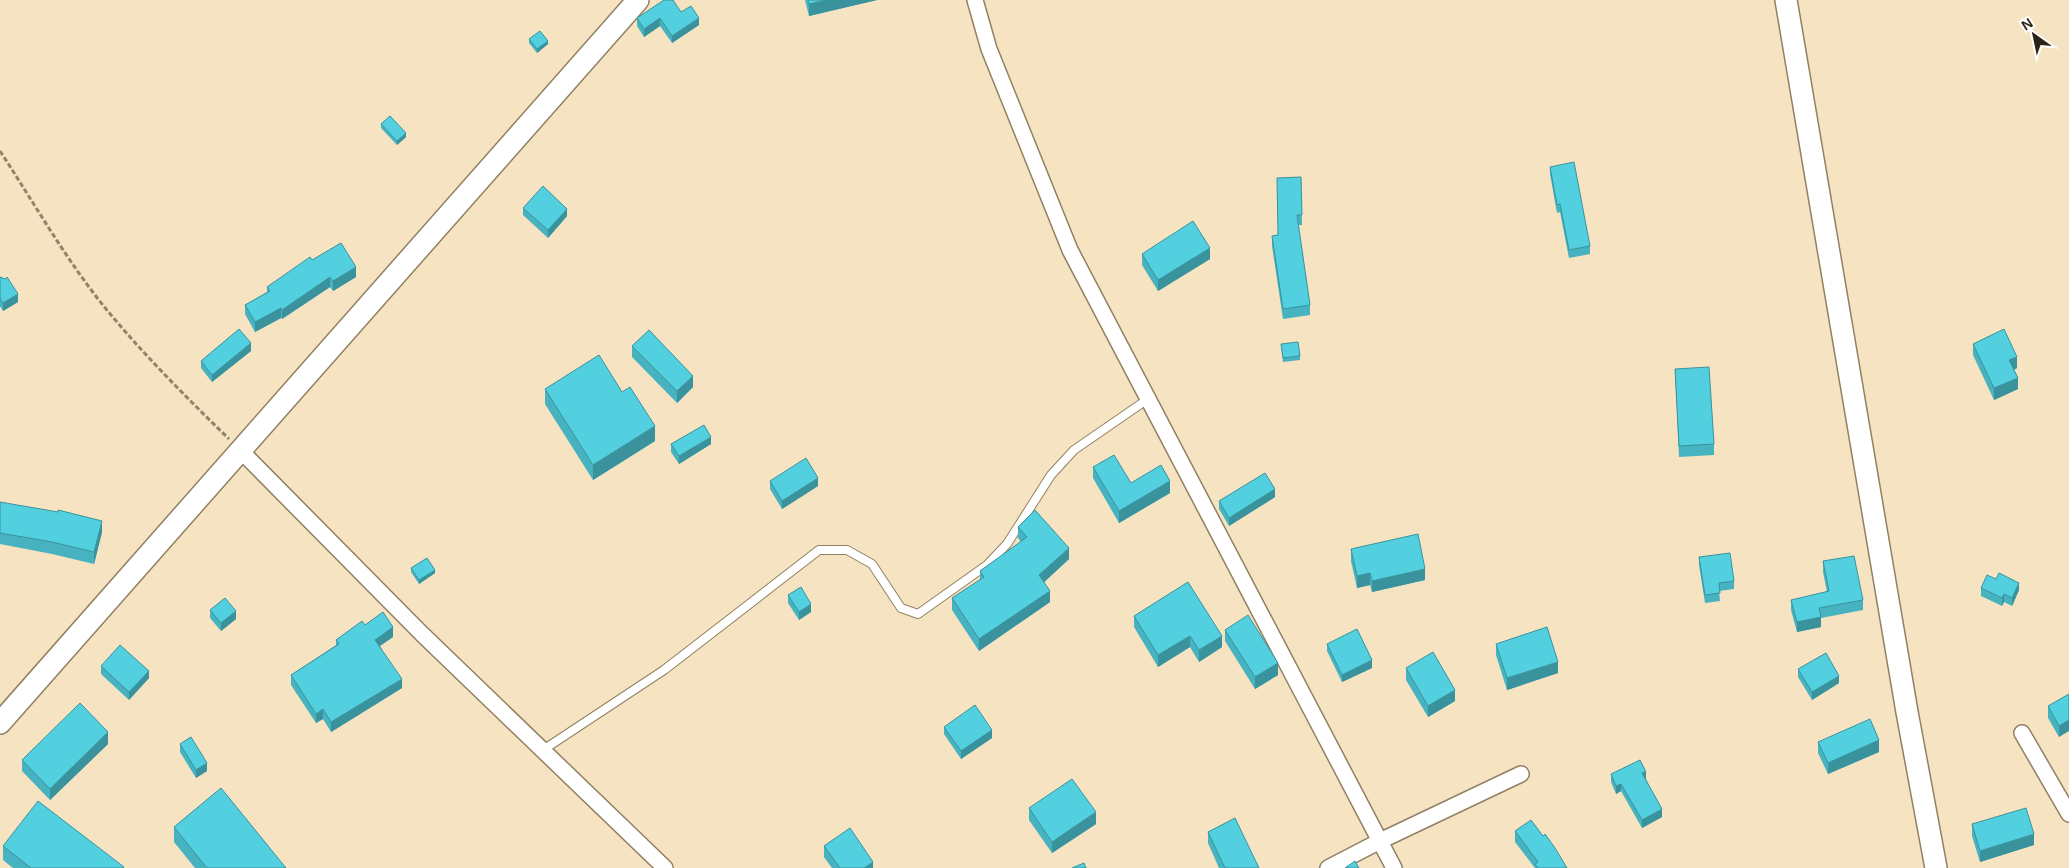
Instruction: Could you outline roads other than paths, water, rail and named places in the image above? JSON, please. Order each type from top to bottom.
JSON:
[{"type":"main road","points":[[0,723],[638,0]]},
{"type":"main road","points":[[1786,0],[1905,702],[1936,868]]},
{"type":"street","points":[[975,0],[989,49],[1070,250],[1394,868]]},
{"type":"street","points":[[240,450],[422,634],[665,868]]},
{"type":"street","points":[[2022,733],[2069,814]]},
{"type":"street","points":[[1328,868],[1380,841],[1521,774]]},
{"type":"lane","points":[[543,750],[664,670],[819,550],[847,550],[872,564],[901,608],[918,614],[987,565],[1007,544],[1051,475],[1074,450],[1148,398]]}]
